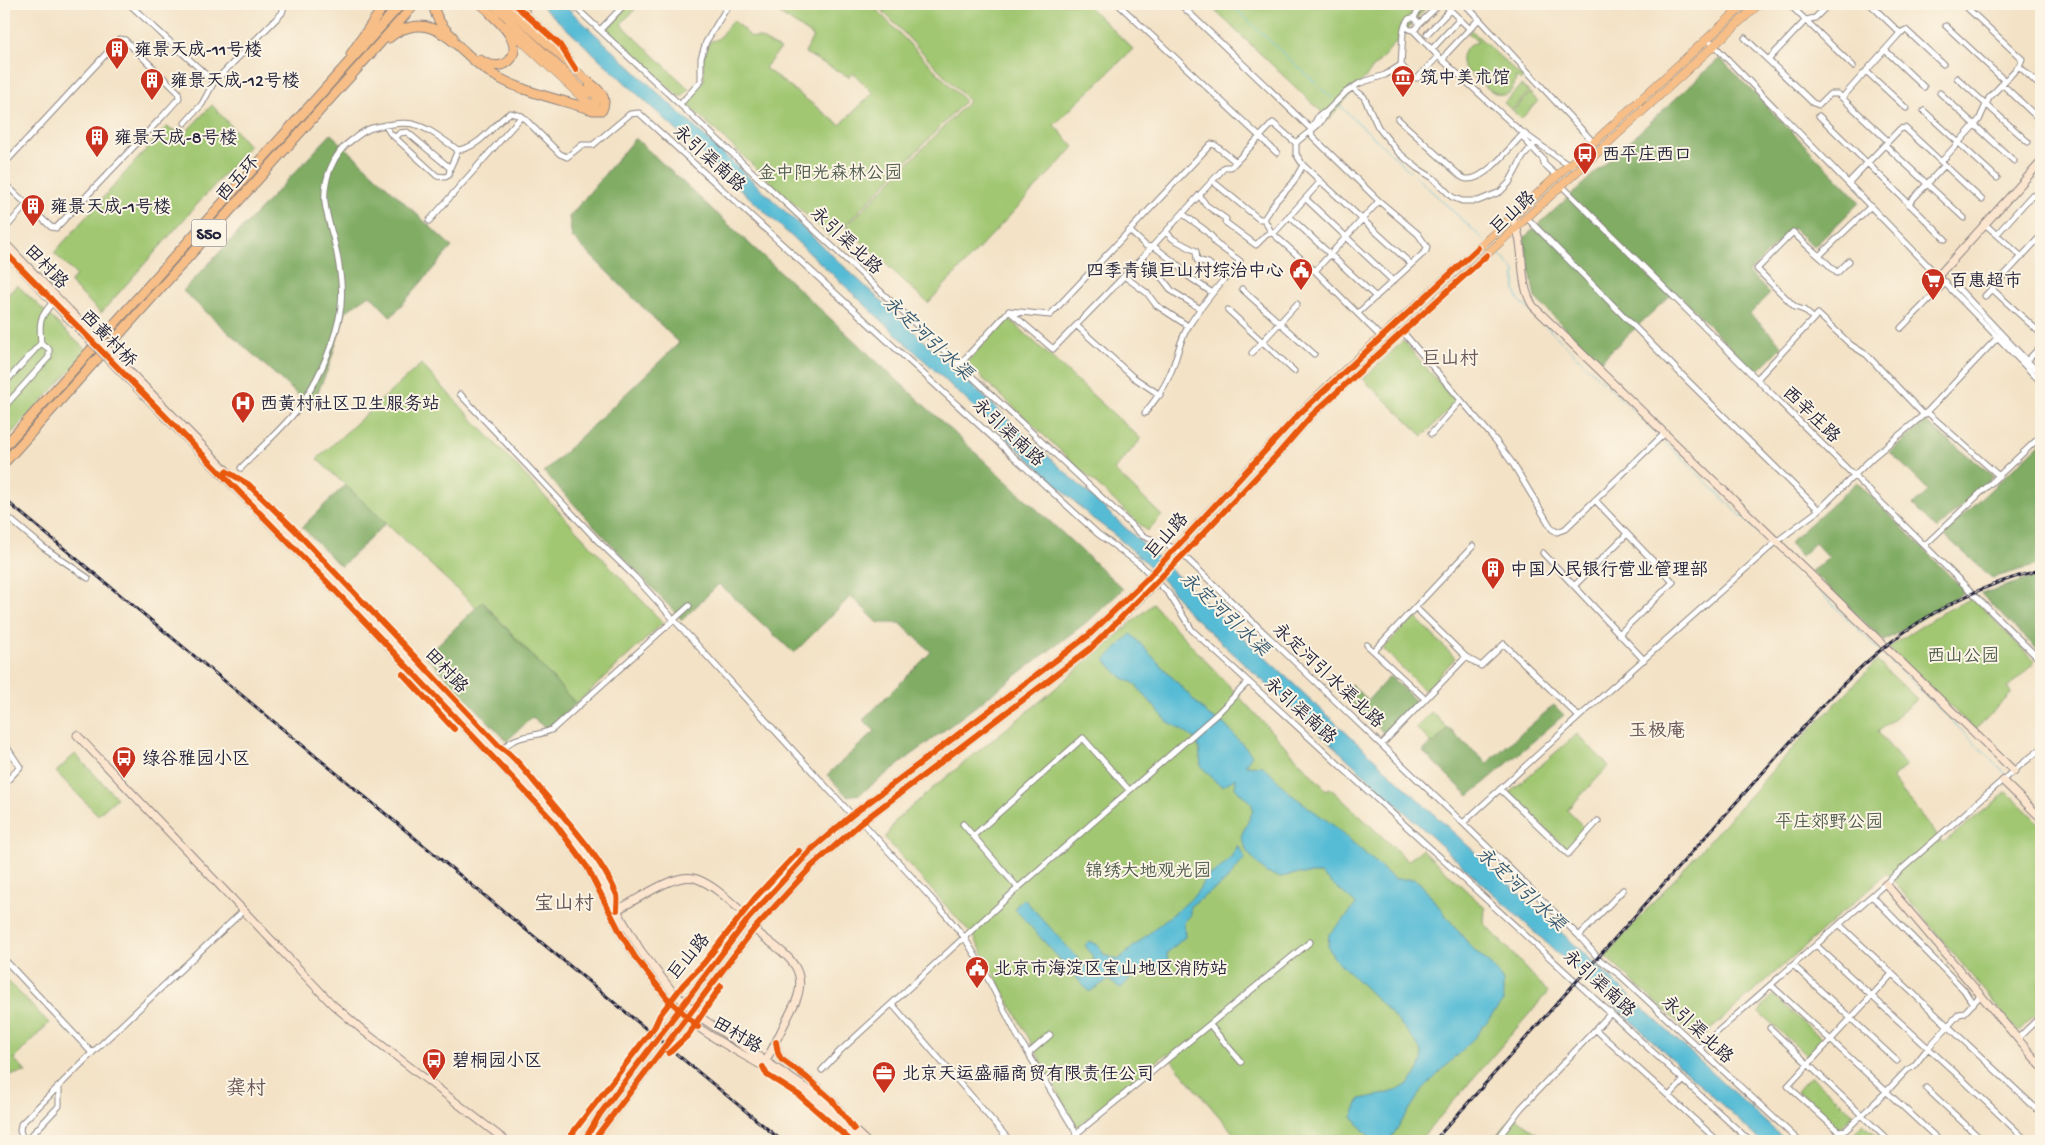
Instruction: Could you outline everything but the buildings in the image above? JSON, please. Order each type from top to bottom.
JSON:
[{"type":"highway","points":[[338,75],[358,42],[379,14],[383,4]]},
{"type":"highway","name":"西五环","points":[[4,447],[401,4]]},
{"type":"highway","name":"西五环","points":[[4,463],[415,4]]},
{"type":"highway","points":[[434,4],[438,20],[446,31],[486,64],[496,67],[504,64],[511,58],[514,50],[510,38],[502,25],[491,14]]},
{"type":"highway","points":[[523,4],[525,15]]},
{"type":"highway","points":[[345,82],[391,35],[409,26],[431,28],[447,37],[488,72],[508,83],[593,110],[602,110],[606,103],[604,96],[590,84]]},
{"type":"main road","points":[[480,4],[550,66],[588,103],[595,104],[598,98],[590,84],[504,4]]},
{"type":"main road","points":[[492,4],[587,94],[590,93],[590,84]]},
{"type":"main road","points":[[514,4],[560,45],[576,70]]},
{"type":"main road","name":"巨山路","points":[[584,1141],[600,1114],[749,918],[812,849],[852,815],[1089,635],[1147,579],[1299,414],[1556,175],[1745,4]]},
{"type":"main road","name":"巨山路","points":[[593,1141],[754,929],[812,866],[862,822],[1090,649],[1183,556],[1312,415],[1759,4]]},
{"type":"main road","points":[[1939,275],[2041,162]]},
{"type":"main road","points":[[1512,217],[1518,227],[1527,295],[1533,306],[2013,771]]},
{"type":"main road","name":"田村路","points":[[4,242],[67,313]]},
{"type":"main road","name":"田村路","points":[[4,251],[53,302],[67,313]]},
{"type":"main road","name":"西黄村桥","points":[[67,313],[133,380]]},
{"type":"main road","points":[[133,380],[273,518],[539,796],[580,846],[600,876],[613,911]]},
{"type":"main road","points":[[133,380],[554,822],[587,867],[613,911]]},
{"type":"main road","points":[[77,735],[322,994],[349,1019],[506,1141]]},
{"type":"main road","points":[[2004,781],[2041,818]]},
{"type":"main road","points":[[613,911],[678,878],[691,877],[706,883],[749,918]]},
{"type":"main road","points":[[1886,884],[2041,1066]]},
{"type":"main road","name":"田村路","points":[[613,911],[672,991],[703,1019],[816,1102],[858,1141]]},
{"type":"main road","name":"田村路","points":[[613,911],[635,957],[667,998],[698,1027],[720,1043],[765,1064],[819,1097],[866,1141]]},
{"type":"main road","points":[[754,929],[790,957],[800,975],[800,992],[765,1064]]},
{"type":"main road","points":[[776,1042],[781,1059],[806,1077],[831,1099],[854,1129]]},
{"type":"street","points":[[128,4],[214,82]]},
{"type":"street","points":[[185,123],[202,104],[214,82],[282,12],[285,4]]},
{"type":"street","name":"永引渠北路","points":[[572,4],[1143,536],[1174,548]]},
{"type":"street","points":[[601,29],[625,4]]},
{"type":"street","points":[[683,101],[701,81],[701,58],[706,42],[729,4]]},
{"type":"street","points":[[1118,4],[1277,153]]},
{"type":"street","points":[[1180,4],[1311,129],[1312,136],[1380,201],[1418,234],[1426,244],[1426,251],[1410,263],[1358,313]]},
{"type":"street","points":[[1414,18],[1422,4]]},
{"type":"street","points":[[1413,30],[1442,4],[1470,29]]},
{"type":"street","points":[[1465,4],[1593,142]]},
{"type":"street","points":[[1789,4],[1853,66]]},
{"type":"street","points":[[1768,60],[1806,20],[1815,18],[1828,4]]},
{"type":"street","points":[[1870,4],[1900,32]]},
{"type":"street","points":[[1908,204],[1975,125],[1990,98],[2019,66],[2022,59],[1963,4]]},
{"type":"street","points":[[1427,34],[1450,10]]},
{"type":"street","points":[[1414,18],[1418,21],[1418,25]]},
{"type":"street","points":[[1414,18],[1407,19],[1403,33],[1401,65],[1414,78],[1418,78],[1479,19]]},
{"type":"street","points":[[1432,49],[1460,20]]},
{"type":"street","points":[[1406,25],[1409,30],[1413,30],[1440,58],[1518,129],[1568,164]]},
{"type":"street","points":[[1946,26],[2041,121]]},
{"type":"street","points":[[1842,98],[1900,32],[1906,30],[1943,64]]},
{"type":"street","points":[[1707,38],[1946,282],[2041,382]]},
{"type":"street","points":[[1745,38],[1815,104],[1819,105],[1832,93],[1838,94],[1964,218]]},
{"type":"street","points":[[4,164],[120,39],[125,40],[178,92],[178,98],[173,104],[56,228],[51,227],[4,183]]},
{"type":"street","points":[[1885,50],[1924,87]]},
{"type":"street","points":[[1401,65],[1385,75],[1360,83],[1342,96],[1326,112],[1324,120],[1296,143],[1296,154],[1303,165],[1410,263]]},
{"type":"street","points":[[2019,66],[2041,87]]},
{"type":"street","points":[[1866,71],[1906,108]]},
{"type":"street","points":[[1957,78],[2028,142]]},
{"type":"street","points":[[1354,89],[1364,98],[1378,127],[1398,152],[1417,168],[1433,178],[1452,198],[1462,201],[1478,201],[1500,192],[1536,142]]},
{"type":"street","points":[[1940,94],[2014,160]]},
{"type":"street","points":[[1924,111],[1997,178]]},
{"type":"street","points":[[241,468],[295,411],[308,391],[327,353],[339,319],[342,299],[337,254],[325,204],[327,177],[333,162],[347,143],[366,130],[406,122],[418,124],[458,150],[467,149],[476,144],[510,113],[522,116],[429,221]]},
{"type":"street","name":"永引渠南路","points":[[522,116],[560,154],[567,157],[582,145],[593,145],[630,114],[639,113],[1098,534],[1141,565],[1169,594],[1192,630],[1750,1141]]},
{"type":"street","points":[[1819,116],[1945,239]]},
{"type":"street","points":[[1398,119],[1456,174],[1466,179],[1476,178],[1486,172],[1524,133]]},
{"type":"street","points":[[1009,311],[1053,349],[1078,326],[1225,167],[1231,167],[1273,123],[1296,143]]},
{"type":"street","points":[[385,125],[437,176],[448,176],[458,150]]},
{"type":"street","points":[[1849,184],[1850,180],[1900,128],[1905,128],[1982,200]]},
{"type":"street","points":[[396,137],[400,133],[407,132],[450,168]]},
{"type":"street","points":[[1524,133],[1524,139],[1543,159],[1544,164],[1556,175]]},
{"type":"street","points":[[1009,311],[1050,316],[1211,144],[1215,145],[1236,162]]},
{"type":"street","points":[[1543,159],[1550,150]]},
{"type":"street","points":[[1264,220],[1276,201],[1293,183],[1303,165]]},
{"type":"street","points":[[1199,195],[1206,205],[1226,219],[1225,222],[1256,245],[1266,234],[1276,231],[1321,181]]},
{"type":"street","points":[[1216,184],[1258,219],[1264,220]]},
{"type":"street","name":"西辛庄路","points":[[1562,186],[2041,661]]},
{"type":"street","points":[[1997,234],[2032,195],[2041,203]]},
{"type":"street","points":[[1306,199],[1393,281]]},
{"type":"street","points":[[1315,271],[1380,201]]},
{"type":"street","points":[[4,230],[26,205]]},
{"type":"street","points":[[1820,255],[1870,206]]},
{"type":"street","points":[[1146,413],[1160,395],[1171,373],[1179,346],[1199,308],[1240,261],[1215,243],[1213,238],[1183,214]]},
{"type":"street","points":[[1289,216],[1376,297]]},
{"type":"street","points":[[1527,218],[1688,382],[1819,510]]},
{"type":"street","points":[[1264,220],[1271,232],[1315,271],[1381,337]]},
{"type":"street","points":[[1986,224],[2022,257]]},
{"type":"street","points":[[1130,231],[1146,246],[1156,248],[1178,265],[1185,274],[1211,292]]},
{"type":"street","points":[[1166,232],[1173,239],[1196,251],[1197,260],[1208,263],[1225,277]]},
{"type":"street","points":[[1813,318],[1804,310],[1795,307],[1757,269],[1793,232],[1808,248],[1820,255],[1838,273],[1849,261]]},
{"type":"street","points":[[1985,296],[2040,239]]},
{"type":"street","points":[[1139,261],[1162,278],[1172,291],[1199,308]]},
{"type":"street","points":[[1124,276],[1147,294],[1156,305],[1188,326]]},
{"type":"street","points":[[1901,328],[1946,282]]},
{"type":"street","points":[[1956,287],[2041,374]]},
{"type":"street","points":[[1992,288],[2040,332]]},
{"type":"street","points":[[1242,289],[1314,354]]},
{"type":"street","points":[[4,407],[49,357],[49,349],[41,343],[39,326],[41,316],[53,302]]},
{"type":"street","points":[[1252,353],[1296,304]]},
{"type":"street","points":[[1228,310],[1294,372]]},
{"type":"street","points":[[960,364],[1009,311]]},
{"type":"street","points":[[1757,379],[1818,314],[1851,345],[1867,355],[1926,413],[1999,476]]},
{"type":"street","points":[[1078,326],[1133,377],[1160,395]]},
{"type":"street","points":[[1402,331],[1496,441],[1513,464],[1552,529],[1557,532],[1565,529],[1664,434]]},
{"type":"street","points":[[1463,823],[1776,542],[1819,510],[1880,451],[1926,413],[1998,337]]},
{"type":"street","points":[[4,384],[41,343]]},
{"type":"street","points":[[2026,359],[2041,346]]},
{"type":"street","points":[[2026,359],[2029,351]]},
{"type":"street","points":[[460,394],[596,539],[635,576],[852,815]]},
{"type":"street","points":[[1431,434],[1461,400]]},
{"type":"street","points":[[1924,545],[2041,436]]},
{"type":"street","points":[[1595,500],[1673,582],[1619,634]]},
{"type":"street","points":[[4,514],[43,547],[88,578]]},
{"type":"street","points":[[1574,586],[1627,534]]},
{"type":"street","points":[[1374,651],[1473,546]]},
{"type":"street","name":"永定河引水渠北路","points":[[1174,548],[1382,744],[1579,936]]},
{"type":"street","points":[[1542,553],[1644,660]]},
{"type":"street","points":[[498,754],[516,738],[541,735],[553,729],[689,606]]},
{"type":"street","points":[[1416,608],[1466,657],[1481,666],[1504,644],[1578,718]]},
{"type":"street","points":[[1367,645],[1425,699]]},
{"type":"street","points":[[1382,744],[1466,657]]},
{"type":"street","points":[[822,1070],[1018,888],[1218,713],[1248,682]]},
{"type":"street","points":[[973,836],[1083,738],[1129,790]]},
{"type":"street","points":[[4,743],[20,767],[4,784]]},
{"type":"street","points":[[1699,1048],[2004,781],[2013,771],[2041,749]]},
{"type":"street","points":[[1500,789],[1568,854],[1598,821]]},
{"type":"street","points":[[862,822],[941,909],[964,938],[981,964],[1017,1035],[1081,1141]]},
{"type":"street","points":[[963,824],[1018,888]]},
{"type":"street","points":[[1579,936],[1623,890]]},
{"type":"street","points":[[1872,896],[1964,990],[1973,1004]]},
{"type":"street","points":[[59,1088],[59,1106],[25,1141],[20,1131],[22,1124],[92,1053],[243,911]]},
{"type":"street","points":[[1840,925],[2041,1112]]},
{"type":"street","name":"永引渠北路","points":[[1579,936],[1600,960],[1621,976],[1798,1141]]},
{"type":"street","points":[[1076,1134],[1310,942]]},
{"type":"street","points":[[1816,945],[2027,1141]]},
{"type":"street","points":[[4,959],[92,1053]]},
{"type":"street","points":[[1794,965],[1897,1061]]},
{"type":"street","points":[[1892,974],[1788,1086],[1838,1132],[1846,1130],[1907,1070],[1914,1066],[1948,1026],[1980,996]]},
{"type":"street","points":[[1771,985],[1940,1141]]},
{"type":"street","points":[[892,1004],[1010,1141]]},
{"type":"street","points":[[1496,1141],[1521,1108],[1612,1013]]},
{"type":"street","points":[[2017,1039],[2041,1016]]},
{"type":"street","points":[[1210,1025],[1241,1062]]},
{"type":"street","points":[[1770,1028],[1890,1141]]},
{"type":"street","points":[[1596,1030],[1718,1141]]},
{"type":"street","points":[[1029,1053],[1050,1035]]},
{"type":"street","points":[[1669,1096],[1684,1080]]},
{"type":"street","points":[[1926,1088],[1983,1141]]},
{"type":"green space","points":[[630,4],[640,4],[621,24],[689,89],[683,96],[678,96],[606,29]]},
{"type":"green space","name":"金中阳光森林公园","points":[[773,4],[871,4],[965,101],[832,239],[685,102],[704,80],[703,59],[709,42],[718,39],[733,20],[751,37],[760,38],[780,49],[765,68],[840,125],[873,93],[853,73],[849,77],[805,53],[813,36],[771,8]]},
{"type":"green space","points":[[876,4],[1086,4],[1133,49],[1054,125],[1074,147],[928,303],[846,227],[969,101]]},
{"type":"green space","points":[[1208,4],[1429,4],[1329,119]]},
{"type":"green space","points":[[1471,30],[1523,78],[1520,81],[1516,77],[1513,89],[1507,94],[1500,95],[1493,92],[1464,68],[1462,55],[1466,48],[1478,42],[1468,33]]},
{"type":"green space","points":[[1720,58],[1860,202],[1814,247],[1793,228],[1749,272],[1770,294],[1750,314],[1783,346],[1756,373],[1675,291],[1599,362],[1535,298],[1524,238]]},
{"type":"green space","points":[[1521,85],[1529,92],[1512,110],[1504,103]]},
{"type":"green space","points":[[1530,93],[1538,101],[1521,119],[1513,111]]},
{"type":"green space","points":[[212,105],[249,146],[101,313],[70,283],[76,275],[54,253],[166,127],[184,134]]},
{"type":"green space","points":[[331,134],[452,247],[391,317],[370,295],[346,311],[328,369],[311,407],[183,291]]},
{"type":"green space","points":[[635,138],[1123,589],[1092,618],[860,794],[847,796],[827,775],[875,731],[863,720],[931,652],[900,623],[878,623],[851,596],[794,653],[719,584],[682,620],[544,472],[679,343],[572,237],[569,217]]},
{"type":"green space","points":[[17,285],[88,352],[4,441],[4,299]]},
{"type":"green space","points":[[1007,317],[1141,439],[1114,470],[1162,516],[1147,531],[966,363]]},
{"type":"green space","points":[[1403,341],[1456,402],[1423,436],[1363,379]]},
{"type":"green space","points":[[421,364],[663,623],[576,704],[483,602],[477,608],[317,459]]},
{"type":"green space","points":[[1925,422],[1994,476],[1937,529],[1913,505],[1929,491],[1890,452]]},
{"type":"green space","points":[[2041,443],[2041,564],[1992,578],[1943,534]]},
{"type":"green space","points":[[1857,482],[1966,592],[1884,641],[1811,571],[1829,558],[1815,543],[1801,556],[1789,543]]},
{"type":"green space","points":[[345,485],[386,523],[341,567],[302,527]]},
{"type":"green space","points":[[2041,575],[2041,653],[1981,594]]},
{"type":"green space","name":"西山公园","points":[[1973,598],[2035,662],[2007,689],[2012,693],[1975,730],[1888,648],[1943,612]]},
{"type":"green space","points":[[482,602],[576,704],[546,729],[532,717],[507,741],[426,656]]},
{"type":"green space","name":"锦绣大地观光园","points":[[1153,604],[1326,790],[1330,788],[1408,861],[1422,849],[1485,908],[1484,923],[1548,992],[1419,1141],[1240,1141],[1166,1054],[1077,1127],[974,937],[885,838],[896,820],[1043,699]]},
{"type":"green space","points":[[1414,616],[1455,658],[1425,691],[1383,649]]},
{"type":"green space","name":"平庄郊野公园","points":[[1877,661],[1917,699],[1878,732],[1906,766],[1892,778],[1943,843],[2007,792],[2041,825],[2041,1009],[2018,1032],[1887,873],[1698,1041],[1605,956],[1790,751]]},
{"type":"green space","points":[[1390,676],[1418,703],[1387,736],[1342,694],[1351,684],[1368,700]]},
{"type":"green space","points":[[1554,705],[1564,715],[1469,796],[1423,752],[1431,742],[1434,744],[1448,728],[1487,763]]},
{"type":"green space","points":[[1431,712],[1448,728],[1433,744],[1416,728]]},
{"type":"green space","points":[[1577,734],[1609,766],[1567,810],[1586,829],[1567,849],[1509,793]]},
{"type":"green space","points":[[75,754],[117,798],[98,815],[56,772]]},
{"type":"green space","points":[[4,977],[49,1023],[14,1059],[26,1072],[4,1076]]},
{"type":"green space","points":[[1773,995],[1822,1039],[1807,1056],[1759,1012]]},
{"type":"green space","points":[[1811,1076],[1853,1114],[1840,1129],[1797,1091]]},
{"type":"green space","points":[[1514,1116],[1547,1141],[1491,1141]]},
{"type":"green space","points":[[1863,1124],[1882,1141],[1847,1141]]},
{"type":"water","points":[[540,4],[563,4],[1786,1141],[1761,1141],[1184,608],[1168,585],[1156,573],[1092,518]]},
{"type":"water","points":[[1131,634],[1209,716],[1224,724],[1252,755],[1245,765],[1263,766],[1292,795],[1333,825],[1394,879],[1414,879],[1420,883],[1471,947],[1495,969],[1503,982],[1503,1001],[1475,1037],[1423,1089],[1389,1141],[1373,1141],[1352,1117],[1360,1099],[1391,1092],[1408,1084],[1422,1062],[1422,1054],[1409,1033],[1334,958],[1328,946],[1329,934],[1356,904],[1321,874],[1296,874],[1280,877],[1266,873],[1247,852],[1241,836],[1253,811],[1252,804],[1235,788],[1236,778],[1223,786],[1217,783],[1201,766],[1199,748],[1195,739],[1167,721],[1134,683],[1121,677],[1105,660]]},
{"type":"water","points":[[1238,845],[1245,858],[1226,881],[1190,906],[1190,916],[1184,922],[1185,937],[1167,953],[1168,965],[1161,968],[1152,964],[1134,975],[1121,988],[1108,980],[1089,992],[1015,909],[1018,903],[1024,899],[1085,966],[1092,963],[1093,957],[1085,945],[1089,941],[1099,946],[1104,955],[1118,960],[1186,904],[1202,885],[1205,877],[1225,864]]},
{"type":"waterway","points":[[1230,4],[1334,100]]},
{"type":"waterway","points":[[1337,103],[1484,240]]},
{"type":"waterway","points":[[1496,251],[1515,271],[1515,290],[1518,299],[1660,437]]},
{"type":"waterway","points":[[1662,439],[1771,545]]},
{"type":"waterway","points":[[1774,547],[2007,775]]},
{"type":"waterway","points":[[2010,778],[2041,808]]},
{"type":"railway","points":[[4,499],[782,1141]]},
{"type":"railway","points":[[1434,1141],[1824,704],[1859,669],[1899,636],[1957,600],[1998,583],[2041,570]]},
{"type":"cycle path","points":[[514,4],[560,45],[576,70]]},
{"type":"cycle path","points":[[584,1141],[600,1114],[749,918],[812,849],[852,815],[1089,635],[1147,579],[1299,414],[1478,248]]},
{"type":"cycle path","points":[[4,251],[329,584],[554,822],[587,867],[621,934],[635,957],[667,998],[698,1027]]},
{"type":"cycle path","points":[[593,1141],[754,929],[812,866],[862,822],[1090,649],[1183,555],[1312,415],[1487,255]]},
{"type":"cycle path","points":[[226,471],[248,484],[293,528],[499,746],[522,766],[593,853],[617,895],[617,910]]},
{"type":"cycle path","points":[[403,674],[454,729]]},
{"type":"cycle path","points":[[574,1141],[571,1135],[655,1026],[660,1015],[683,985],[704,963],[755,898],[799,851]]},
{"type":"cycle path","points":[[669,1053],[688,1035],[721,986]]},
{"type":"cycle path","points":[[776,1042],[781,1059],[806,1077],[831,1099],[854,1129]]},
{"type":"cycle path","points":[[763,1067],[767,1075],[799,1095],[851,1141]]},
{"type":"place","name":"雍景天成-11号楼","points":[[117,70]]},
{"type":"place","name":"筑中美术馆","points":[[1403,98]]},
{"type":"place","name":"雍景天成-12号楼","points":[[152,101]]},
{"type":"place","name":"雍景天成-8号楼","points":[[97,158]]},
{"type":"place","name":"西平庄西口","points":[[1585,175]]},
{"type":"place","name":"雍景天成-1号楼","points":[[33,227]]},
{"type":"place","name":"四季青镇巨山村综治中心","points":[[1301,291]]},
{"type":"place","name":"百惠超市","points":[[1933,301]]},
{"type":"place","name":"西黄村社区卫生服务站","points":[[243,424]]},
{"type":"place","name":"中国人民银行营业管理部","points":[[1493,590]]},
{"type":"place","name":"绿谷雅园小区","points":[[124,779]]},
{"type":"place","name":"北京市海淀区宝山地区消防站","points":[[977,989]]},
{"type":"place","name":"碧桐园小区","points":[[434,1081]]},
{"type":"place","name":"北京天运盛福商贸有限责任公司","points":[[884,1094]]},
{"type":"district","name":"巨山村","points":[[1450,357]]},
{"type":"district","name":"玉极庵","points":[[1657,729]]},
{"type":"district","name":"宝山村","points":[[564,902]]},
{"type":"district","name":"龚村","points":[[246,1087]]},
{"type":"water label","name":"永定河引水渠","points":[[929,337]]},
{"type":"water label","name":"永定河引水渠","points":[[1226,613]]},
{"type":"water label","name":"永定河引水渠","points":[[1522,888]]}]
